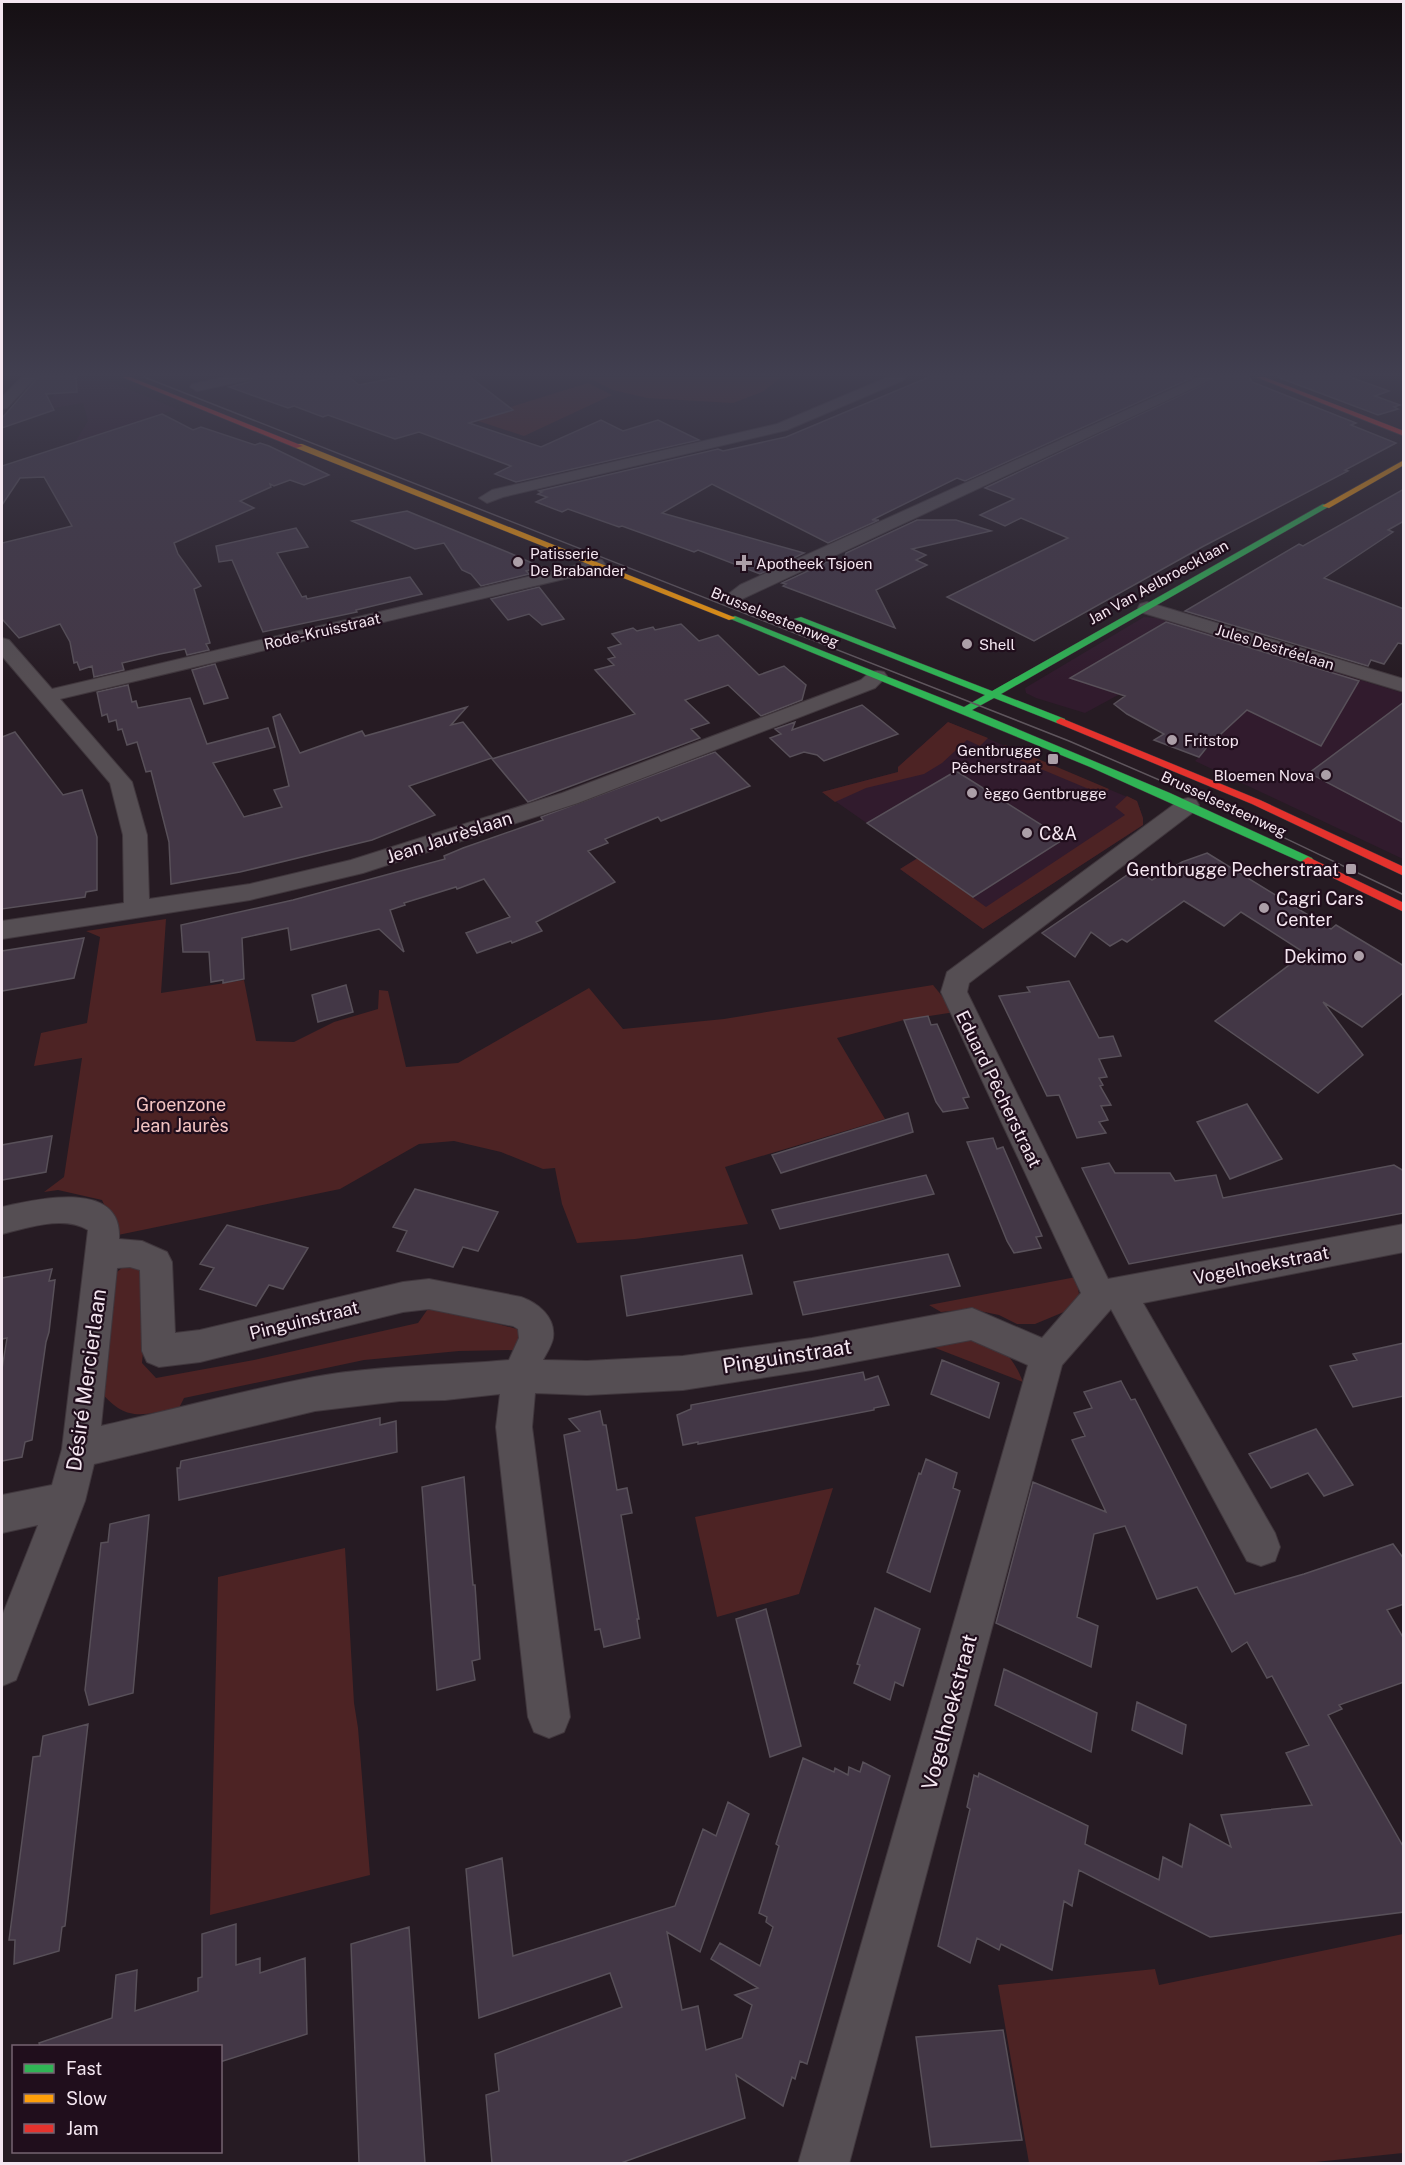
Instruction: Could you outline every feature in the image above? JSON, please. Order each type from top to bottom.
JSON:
[{"type":"main road","name":"Brusselsesteenweg","points":[[379,478],[964,711],[1188,805],[1404,908]]},
{"type":"main road","name":"Jan Van Aelbroecklaan","points":[[964,711],[1376,478]]},
{"type":"main road","points":[[482,496],[507,506]]},
{"type":"main road","name":"Brusselsesteenweg","points":[[780,613],[991,695],[1251,801],[1404,872]]},
{"type":"street","points":[[482,496],[562,478]]},
{"type":"street","points":[[736,596],[746,589],[989,478]]},
{"type":"street","name":"Rode-Kruisstraat","points":[[47,696],[575,571],[596,564]]},
{"type":"street","name":"Jules Destréelaan","points":[[1147,608],[1404,686]]},
{"type":"street","points":[[2,644],[121,782],[135,835],[137,909]]},
{"type":"street","name":"Jean Jaurèslaan","points":[[2,930],[250,892],[355,867],[570,798],[867,684],[877,676]]},
{"type":"street","name":"Eduard Pêcherstraat","points":[[1109,1294],[954,992],[956,979],[1188,805]]},
{"type":"street","points":[[2,1220],[54,1210],[83,1211],[103,1240]]},
{"type":"street","name":"Vogelhoekstraat","points":[[824,2163],[1047,1357],[1109,1294],[1404,1238]]},
{"type":"street","name":"Pinguinstraat","points":[[103,1240],[127,1252],[143,1254],[156,1262],[159,1351],[200,1346],[368,1304],[429,1294],[521,1312],[534,1321],[536,1338],[519,1376],[514,1427],[549,1718]]},
{"type":"street","name":"Désiré Mercierlaan","points":[[2,1666],[66,1502],[80,1449],[103,1240]]},
{"type":"street","points":[[1109,1294],[1261,1547]]},
{"type":"street","name":"Pinguinstraat","points":[[80,1449],[315,1394],[400,1384],[445,1383],[519,1376],[587,1378],[683,1373],[812,1354],[972,1324],[1047,1357]]},
{"type":"street","points":[[2,1514],[66,1502]]},
{"type":"shaded area","points":[[1144,617],[1157,618],[1403,693],[1403,859],[1195,761],[1226,730],[1205,720],[1155,675],[1085,713],[1026,693],[1025,688]]},
{"type":"shaded area","points":[[948,722],[1137,801],[1143,825],[983,929],[900,869],[917,858],[822,792],[898,772],[898,767]]},
{"type":"green space","points":[[948,722],[988,738],[980,746],[967,740],[942,763],[924,774],[866,788],[835,802],[822,792],[898,772],[898,767]]},
{"type":"green space","points":[[1005,745],[1109,789],[1103,795],[998,751]]},
{"type":"green space","points":[[1127,796],[1137,801],[1143,825],[983,929],[900,869],[918,858],[986,907],[1125,815],[1115,807]]},
{"type":"green space","name":"Groenzone Jean Jaurès","points":[[166,919],[161,993],[244,980],[256,1041],[294,1042],[334,1022],[378,1009],[379,990],[388,991],[406,1067],[458,1063],[589,988],[623,1029],[724,1019],[933,985],[955,1012],[904,1020],[837,1038],[885,1119],[725,1167],[748,1224],[635,1239],[577,1243],[562,1204],[555,1168],[543,1169],[501,1152],[454,1141],[419,1144],[340,1189],[118,1235],[102,1200],[58,1190],[44,1192],[64,1177],[82,1058],[34,1066],[41,1033],[87,1023],[100,937],[86,931]]},
{"type":"green space","points":[[131,1261],[150,1275],[142,1363],[156,1378],[254,1360],[418,1323],[430,1306],[517,1329],[521,1336],[516,1350],[459,1351],[364,1360],[184,1398],[179,1408],[135,1414],[118,1408],[99,1390],[113,1275]]},
{"type":"green space","points":[[1076,1277],[1079,1294],[1071,1309],[1035,1324],[1017,1324],[999,1315],[970,1309],[941,1312],[929,1305]]},
{"type":"green space","points":[[962,1337],[1000,1349],[1012,1361],[1023,1382],[925,1344]]},
{"type":"green space","points":[[833,1488],[799,1594],[717,1617],[695,1517]]},
{"type":"green space","points":[[345,1548],[354,1703],[370,1875],[210,1915],[218,1577]]},
{"type":"green space","points":[[1403,1934],[1403,2153],[1296,2164],[1029,2163],[998,1985],[1155,1969],[1159,1985]]},
{"type":"building","points":[[2,478],[20,478],[2,505]]},
{"type":"building","points":[[45,478],[321,478],[304,485],[290,480],[274,486],[270,484],[271,487],[240,501],[254,508],[174,543],[178,554],[201,586],[194,589],[210,643],[206,644],[209,650],[187,655],[185,649],[160,654],[122,663],[124,670],[94,677],[92,666],[80,670],[77,662],[74,663],[70,642],[60,624],[19,638],[2,619],[2,543],[72,526]]},
{"type":"building","points":[[506,478],[533,478],[516,482]]},
{"type":"building","points":[[594,478],[957,478],[872,520],[879,520],[828,543],[712,484],[662,513],[804,553],[760,574],[698,550],[694,552],[568,509],[562,512],[536,502],[547,497],[538,494],[542,492],[539,491]]},
{"type":"building","points":[[1006,478],[1334,478],[1202,547],[1034,641],[947,597],[1068,538],[1021,518],[1005,526],[980,515],[1014,499],[985,488]]},
{"type":"building","points":[[1404,489],[1404,521],[1388,530],[1393,532],[1324,578],[1404,609],[1404,644],[1398,643],[1384,664],[1371,660],[1368,666],[1185,611],[1299,544],[1303,546]]},
{"type":"building","points":[[407,511],[541,567],[526,571],[529,574],[481,586],[471,574],[462,570],[444,543],[415,549],[352,521]]},
{"type":"building","points":[[917,520],[956,520],[991,531],[912,549],[926,555],[916,560],[927,565],[876,590],[895,628],[783,586],[786,584],[782,583],[829,561],[842,564],[846,553]]},
{"type":"building","points":[[296,528],[308,547],[277,553],[302,597],[306,596],[307,599],[410,577],[422,594],[356,610],[357,612],[263,632],[232,560],[219,562],[216,546]]},
{"type":"building","points":[[539,587],[564,619],[542,625],[529,614],[508,620],[491,599]]},
{"type":"building","points":[[1166,622],[1359,681],[1321,746],[1247,710],[1199,757],[1154,740],[1164,734],[1127,714],[1114,704],[1125,696],[1070,678]]},
{"type":"building","points":[[681,624],[699,641],[718,635],[759,675],[784,666],[806,685],[802,700],[761,716],[728,685],[685,700],[709,723],[691,729],[700,738],[528,802],[492,759],[635,714],[595,670],[614,665],[608,659],[615,657],[608,648],[621,644],[612,634],[633,628],[637,631],[653,627],[655,630]]},
{"type":"building","points":[[215,664],[228,698],[204,704],[192,670]]},
{"type":"building","points":[[128,685],[132,702],[136,701],[138,708],[190,698],[207,744],[268,728],[275,747],[213,763],[244,817],[282,807],[274,790],[289,786],[273,717],[280,714],[300,753],[362,731],[365,736],[467,707],[451,725],[463,722],[492,758],[409,786],[435,815],[372,840],[240,872],[171,884],[169,842],[151,771],[146,772],[137,742],[127,745],[122,729],[118,730],[116,720],[109,722],[107,714],[102,716],[97,692]]},
{"type":"building","points":[[1404,702],[1404,823],[1309,773]]},
{"type":"building","points":[[862,705],[898,734],[824,761],[817,755],[804,752],[790,757],[770,738],[781,734],[775,729],[795,722],[792,730]]},
{"type":"building","points":[[15,732],[63,795],[82,790],[97,837],[97,890],[86,892],[85,897],[2,909],[2,737]]},
{"type":"building","points":[[715,752],[750,786],[661,821],[658,817],[605,839],[608,843],[588,851],[615,882],[536,922],[542,931],[512,943],[511,941],[477,953],[466,933],[510,917],[484,879],[457,889],[456,887],[404,903],[405,905],[390,910],[404,952],[379,929],[291,950],[288,928],[242,938],[244,979],[223,983],[223,980],[211,982],[209,952],[183,952],[181,925],[293,900],[445,859],[444,856],[463,848],[543,820],[541,817]]},
{"type":"building","points":[[956,771],[1064,839],[973,897],[867,823]]},
{"type":"building","points":[[1207,853],[1331,929],[1336,925],[1404,966],[1404,992],[1362,1027],[1323,1002],[1363,1055],[1318,1093],[1215,1021],[1305,953],[1241,912],[1224,926],[1184,901],[1127,942],[1122,939],[1110,946],[1091,932],[1075,957],[1042,933],[1136,869],[1152,880],[1182,862]]},
{"type":"building","points":[[84,938],[74,978],[2,991],[2,951]]},
{"type":"building","points":[[1069,981],[1099,1038],[1113,1036],[1121,1056],[1099,1059],[1107,1077],[1099,1078],[1103,1085],[1100,1086],[1111,1105],[1101,1106],[1108,1120],[1099,1122],[1106,1133],[1077,1138],[1059,1095],[1047,1096],[999,996],[1030,992],[1027,987]]},
{"type":"building","points":[[346,985],[353,1012],[318,1022],[312,995]]},
{"type":"building","points":[[928,1016],[931,1025],[937,1024],[969,1097],[963,1098],[968,1108],[943,1112],[936,1102],[904,1020]]},
{"type":"building","points":[[1247,1104],[1282,1159],[1230,1179],[1197,1122]]},
{"type":"building","points":[[908,1113],[913,1132],[781,1173],[772,1155]]},
{"type":"building","points":[[52,1136],[46,1172],[2,1180],[2,1145]]},
{"type":"building","points":[[993,1138],[997,1149],[1003,1147],[1042,1236],[1036,1237],[1041,1248],[1014,1253],[1007,1241],[967,1142]]},
{"type":"building","points":[[1109,1163],[1115,1173],[1170,1173],[1175,1181],[1216,1175],[1223,1198],[1394,1165],[1404,1171],[1404,1213],[1129,1264],[1082,1168]]},
{"type":"building","points":[[926,1175],[934,1194],[780,1229],[772,1210]]},
{"type":"building","points":[[415,1189],[498,1212],[478,1251],[463,1247],[453,1267],[397,1251],[407,1231],[393,1227]]},
{"type":"building","points":[[227,1225],[308,1248],[283,1289],[269,1285],[256,1306],[200,1289],[214,1268],[200,1264]]},
{"type":"building","points":[[948,1254],[960,1286],[803,1315],[794,1282]]},
{"type":"building","points":[[742,1255],[752,1294],[627,1316],[621,1276]]},
{"type":"building","points":[[52,1269],[49,1281],[55,1280],[49,1332],[32,1440],[25,1442],[22,1457],[2,1461],[2,1369],[7,1338],[2,1339],[2,1278]]},
{"type":"building","points":[[1404,1343],[1404,1396],[1353,1407],[1330,1366],[1357,1360],[1353,1354]]},
{"type":"building","points":[[942,1360],[999,1383],[989,1418],[931,1394]]},
{"type":"building","points":[[863,1372],[865,1380],[878,1376],[889,1405],[874,1408],[874,1410],[683,1445],[677,1415],[691,1409],[691,1405]]},
{"type":"building","points":[[1121,1381],[1131,1400],[1135,1399],[1235,1594],[1393,1544],[1404,1559],[1404,1604],[1387,1610],[1404,1639],[1404,1682],[1339,1705],[1342,1709],[1328,1715],[1404,1848],[1404,1912],[1210,1937],[1079,1870],[1072,1906],[1064,1901],[1052,1970],[1001,1944],[999,1950],[977,1938],[970,1963],[938,1946],[970,1809],[967,1807],[974,1775],[978,1777],[979,1773],[1088,1826],[1085,1844],[1159,1880],[1163,1857],[1182,1867],[1190,1824],[1231,1847],[1221,1815],[1312,1805],[1286,1753],[1309,1745],[1272,1676],[1267,1678],[1247,1642],[1232,1652],[1197,1587],[1157,1599],[1125,1526],[1094,1534],[1077,1617],[1098,1626],[1091,1667],[996,1623],[1033,1482],[1106,1512],[1072,1440],[1085,1436],[1074,1413],[1092,1408],[1084,1392]]},
{"type":"building","points":[[600,1411],[603,1425],[606,1425],[617,1490],[627,1488],[632,1513],[621,1515],[639,1619],[637,1619],[640,1638],[604,1647],[600,1629],[595,1630],[564,1435],[580,1431],[569,1419]]},
{"type":"building","points":[[380,1418],[380,1425],[396,1421],[397,1452],[179,1500],[177,1468],[180,1468],[181,1461]]},
{"type":"building","points":[[1316,1429],[1353,1485],[1324,1496],[1308,1473],[1271,1488],[1249,1454]]},
{"type":"building","points":[[926,1459],[957,1473],[953,1488],[960,1491],[930,1592],[887,1572],[919,1473],[921,1474]]},
{"type":"building","points":[[464,1477],[480,1659],[472,1661],[475,1680],[437,1690],[422,1487]]},
{"type":"building","points":[[149,1515],[133,1693],[89,1705],[85,1690],[101,1543],[108,1542],[110,1524]]},
{"type":"building","points":[[875,1608],[920,1629],[903,1686],[895,1682],[890,1700],[854,1683],[860,1665],[857,1664]]},
{"type":"building","points":[[766,1609],[801,1746],[770,1757],[736,1619]]},
{"type":"building","points":[[1004,1669],[1097,1713],[1091,1752],[995,1705]]},
{"type":"building","points":[[1137,1702],[1186,1725],[1182,1754],[1132,1730]]},
{"type":"building","points":[[88,1724],[65,1926],[62,1927],[59,1951],[14,1964],[15,1940],[9,1940],[33,1757],[40,1756],[43,1736]]},
{"type":"building","points":[[803,1758],[834,1772],[835,1768],[848,1775],[849,1767],[860,1772],[863,1762],[890,1776],[807,2064],[800,2061],[795,2079],[792,2077],[783,2106],[736,2075],[745,2118],[621,2163],[492,2163],[486,2095],[499,2091],[495,2054],[622,2007],[610,1973],[479,2018],[466,1869],[502,1858],[513,1956],[675,1906],[703,1829],[716,1836],[728,1802],[749,1814],[700,1952],[667,1932],[682,2010],[698,2006],[706,2050],[742,2038],[752,2005],[735,1995],[758,1988],[711,1959],[720,1943],[760,1966],[773,1927],[766,1922],[767,1917],[759,1913],[779,1846],[776,1844]]},
{"type":"building","points":[[236,1924],[236,1965],[260,1958],[260,1973],[305,1958],[307,2034],[222,2061],[222,2045],[40,2045],[39,2043],[112,2018],[116,1975],[137,1970],[135,2011],[198,1991],[198,1978],[202,1977],[202,1934]]},
{"type":"building","points":[[409,1927],[425,2163],[359,2163],[351,1944]]},
{"type":"building","points":[[1003,2030],[1022,2140],[931,2147],[916,2037]]},
{"type":"tram line","points":[[401,478],[1069,741],[1201,798],[1404,895]]},
{"type":"traffic: fast","points":[[964,711],[1326,506]]},
{"type":"traffic: fast","points":[[732,618],[1094,764],[1308,861]]},
{"type":"traffic: fast","points":[[798,619],[1061,721]]},
{"type":"traffic: slow","points":[[380,478],[732,618]]},
{"type":"traffic: slow","points":[[1326,506],[1376,478]]},
{"type":"traffic: jam","points":[[1061,721],[1256,802],[1404,872]]},
{"type":"traffic: jam","points":[[1308,861],[1404,908]]},
{"type":"place","name":"Patisserie De Brabander","points":[[518,562]]},
{"type":"place","name":"Apotheek Tsjoen","points":[[744,563]]},
{"type":"place","name":"Shell","points":[[967,644]]},
{"type":"place","name":"Fritstop","points":[[1172,740]]},
{"type":"place","name":"Gentbrugge Pêcherstraat","points":[[1053,759]]},
{"type":"place","name":"Bloemen Nova","points":[[1326,775]]},
{"type":"place","name":"èggo Gentbrugge","points":[[972,793]]},
{"type":"place","name":"C&A","points":[[1027,833]]},
{"type":"place","name":"Gentbrugge Pecherstraat","points":[[1351,869]]},
{"type":"place","name":"Cagri Cars Center","points":[[1264,908]]},
{"type":"place","name":"Dekimo","points":[[1359,956]]}]
